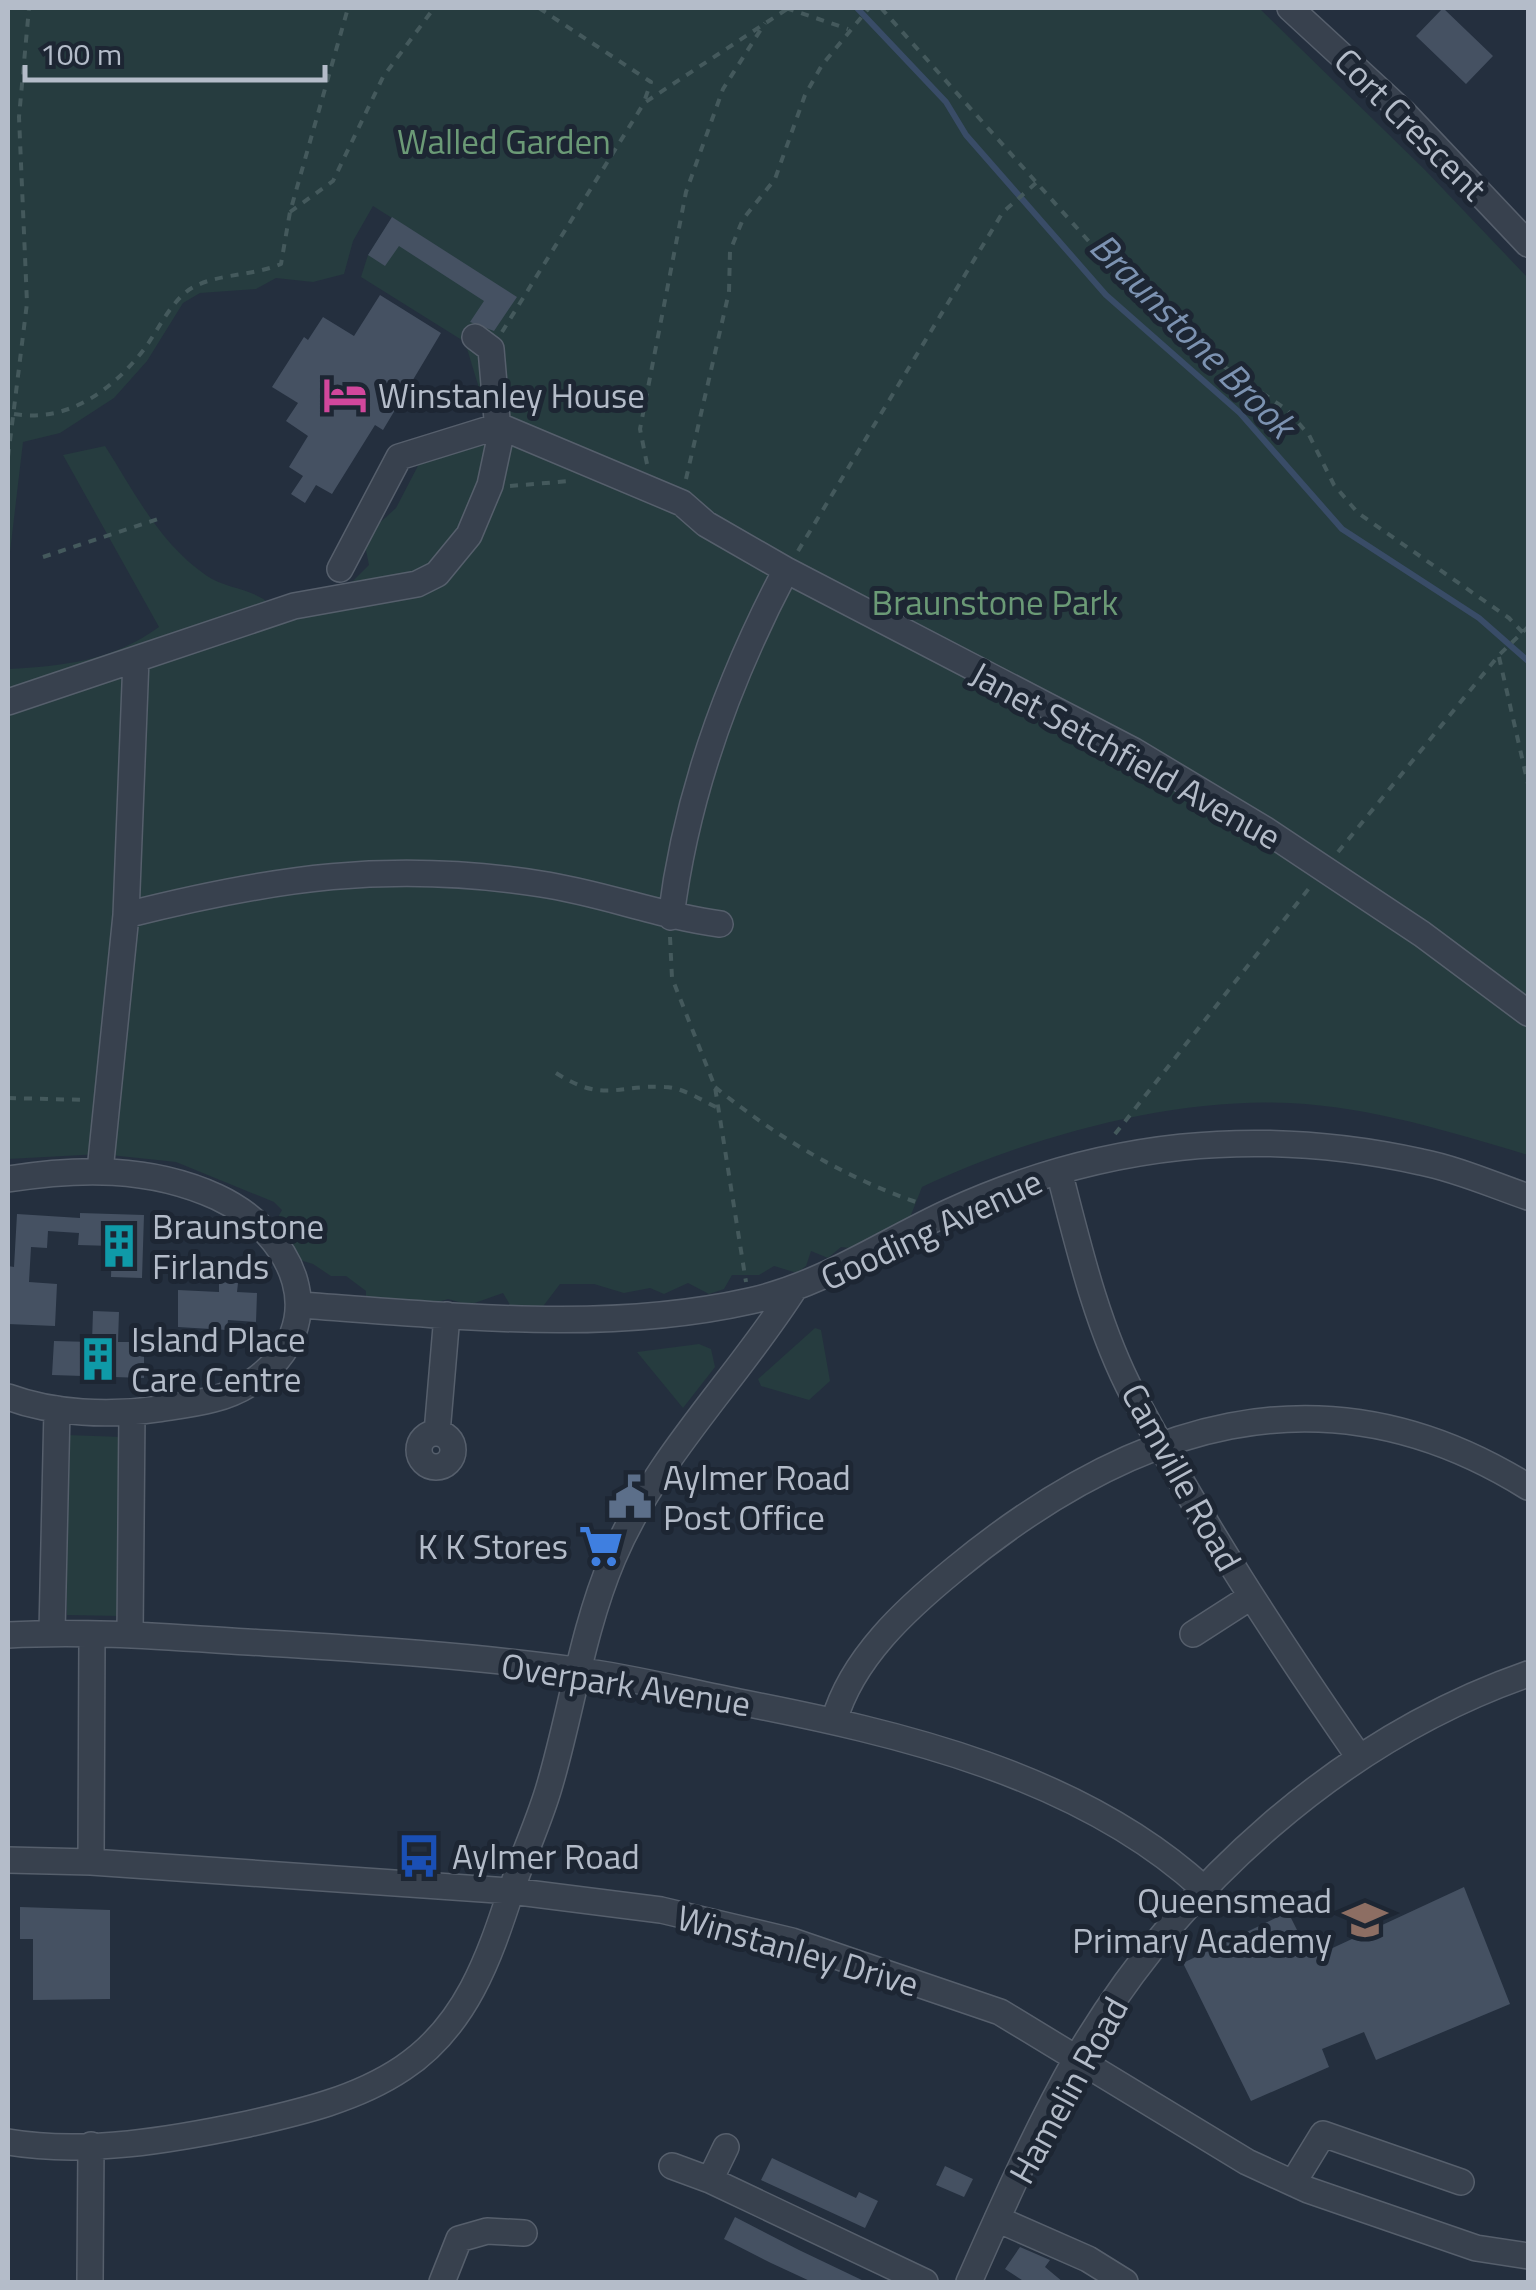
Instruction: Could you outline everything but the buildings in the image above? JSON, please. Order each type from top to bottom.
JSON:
[{"type":"street","name":"Cort Crescent","points":[[1290,8],[1403,112],[1528,244]]},
{"type":"street","points":[[8,702],[294,606],[416,584],[454,556],[490,485],[498,426],[483,343]]},
{"type":"street","name":"Janet Setchfield Avenue","points":[[498,426],[682,503],[706,524],[786,570],[1134,751],[1325,868],[1528,1013]]},
{"type":"street","points":[[340,569],[399,457],[498,426]]},
{"type":"street","points":[[671,917],[687,821],[731,686],[786,570]]},
{"type":"street","points":[[100,1171],[126,915],[136,660]]},
{"type":"street","points":[[126,915],[287,878],[409,869],[544,884],[671,917],[720,924]]},
{"type":"street","name":"Gooding Avenue","points":[[299,1305],[447,1315],[624,1320],[748,1301],[815,1283],[949,1212],[1059,1171],[1102,1159],[1195,1143],[1296,1143],[1422,1162],[1528,1197]]},
{"type":"street","points":[[8,1179],[77,1168],[155,1178],[217,1197],[262,1226],[296,1272],[299,1305],[277,1358],[252,1382],[210,1401],[132,1412],[58,1410],[8,1397]]},
{"type":"street","name":"Camville Road","points":[[1059,1171],[1104,1321],[1132,1393],[1164,1444],[1205,1527],[1249,1598],[1359,1757]]},
{"type":"street","points":[[8,2142],[91,2145],[226,2129],[284,2116],[374,2086],[436,2040],[462,2008],[492,1953],[550,1785],[576,1670],[615,1553],[652,1486],[692,1426],[756,1348],[794,1289]]},
{"type":"street","points":[[437,1433],[447,1315]]},
{"type":"street","points":[[52,1632],[58,1410]]},
{"type":"street","points":[[130,1635],[132,1412]]},
{"type":"street","points":[[834,1720],[844,1686],[927,1592],[1028,1512],[1164,1444],[1260,1418],[1304,1416],[1372,1423],[1440,1442],[1528,1486]]},
{"type":"street","points":[[1192,1634],[1249,1598]]},
{"type":"street","name":"Overpark Avenue","points":[[8,1635],[52,1632],[356,1648],[576,1670],[834,1720],[901,1738],[1037,1787],[1138,1838],[1204,1889]]},
{"type":"street","points":[[91,1862],[92,1635]]},
{"type":"street","name":"Hamelin Road","points":[[969,2282],[1078,2056],[1138,1966],[1204,1889],[1279,1820],[1359,1757],[1444,1710],[1528,1674]]},
{"type":"street","name":"Winstanley Drive","points":[[8,1860],[91,1862],[511,1891],[661,1910],[792,1940],[1000,2012],[1247,2162],[1293,2184],[1476,2248],[1528,2256]]},
{"type":"street","points":[[1293,2184],[1323,2134],[1461,2182]]},
{"type":"street","points":[[90,2282],[91,2145]]},
{"type":"street","points":[[710,2180],[726,2147]]},
{"type":"street","points":[[672,2166],[710,2180],[925,2282]]},
{"type":"street","points":[[997,2219],[1088,2259],[1126,2282]]},
{"type":"street","points":[[442,2282],[459,2240],[470,2234],[524,2233]]},
{"type":"path","points":[[8,457],[28,303],[20,117],[29,8]]},
{"type":"path","points":[[14,414],[38,418],[81,406],[143,350],[186,292],[210,279],[255,275],[282,264],[290,212],[348,8]]},
{"type":"path","points":[[290,212],[333,181],[383,77],[434,8]]},
{"type":"path","points":[[483,343],[644,104],[651,82],[539,8]]},
{"type":"path","points":[[644,104],[786,8],[848,29]]},
{"type":"path","points":[[682,503],[729,292],[730,251],[743,219],[775,179],[805,95],[848,29],[868,8]]},
{"type":"path","points":[[881,8],[1142,301],[1181,338],[1287,410],[1309,434],[1334,485],[1358,514],[1528,638]]},
{"type":"path","points":[[651,488],[640,428],[686,192],[723,89],[765,23]]},
{"type":"path","points":[[786,570],[1003,212],[1036,183]]},
{"type":"path","points":[[490,485],[576,481]]},
{"type":"path","points":[[43,556],[164,517]]},
{"type":"path","points":[[1102,1159],[1122,1120],[1498,655],[1528,626]]},
{"type":"path","points":[[1498,655],[1528,784]]},
{"type":"path","points":[[671,917],[672,978],[715,1088],[748,1301]]},
{"type":"path","points":[[556,1074],[576,1086],[614,1094],[668,1086],[718,1108]]},
{"type":"path","points":[[715,1088],[755,1120],[834,1166],[892,1194],[949,1212]]},
{"type":"path","points":[[8,1098],[107,1101]]},
{"type":"green space","name":"Braunstone Park","points":[[8,8],[1259,8],[1424,169],[1528,278],[1528,1155],[1410,1122],[1320,1105],[1244,1103],[1148,1114],[1052,1137],[922,1187],[909,1220],[859,1249],[841,1247],[828,1258],[811,1251],[806,1266],[797,1273],[774,1266],[759,1275],[732,1275],[724,1289],[709,1294],[688,1283],[664,1294],[650,1288],[624,1293],[594,1284],[560,1284],[541,1309],[512,1308],[503,1293],[469,1305],[448,1299],[431,1304],[366,1302],[366,1291],[346,1276],[331,1276],[313,1264],[287,1256],[279,1246],[277,1219],[282,1210],[274,1202],[176,1162],[101,1154],[8,1159],[8,669],[87,660],[123,647],[159,627],[63,455],[105,446],[149,516],[190,563],[214,580],[256,595],[271,605],[353,581],[369,565],[365,545],[374,528],[396,508],[421,460],[489,421],[465,342],[361,277],[368,255],[392,218],[373,206],[353,241],[344,274],[313,282],[276,278],[256,289],[200,293],[183,303],[147,361],[114,398],[60,433],[23,442],[8,569]]},
{"type":"green space","points":[[815,1328],[821,1330],[830,1381],[809,1400],[761,1386],[758,1379]]},
{"type":"green space","points":[[699,1344],[711,1349],[715,1367],[683,1408],[637,1352]]},
{"type":"green space","points":[[67,1435],[122,1437],[121,1616],[67,1615]]},
{"type":"waterway","name":"Braunstone Brook","points":[[857,8],[946,102],[966,135],[1106,295],[1240,413],[1342,529],[1479,618],[1528,661]]},
{"type":"place","name":"Winstanley House","points":[[345,395]]},
{"type":"place","name":"Braunstone Firlands","points":[[119,1246]]},
{"type":"place","name":"Island Place Care Centre","points":[[98,1359]]},
{"type":"place","name":"Aylmer Road Post Office","points":[[630,1497]]},
{"type":"place","name":"K K Stores","points":[[601,1546]]},
{"type":"place","name":"Aylmer Road","points":[[419,1856]]},
{"type":"place","name":"Queensmead Primary Academy","points":[[1365,1920]]},
{"type":"park label","name":"Walled Garden","points":[[504,141]]}]
